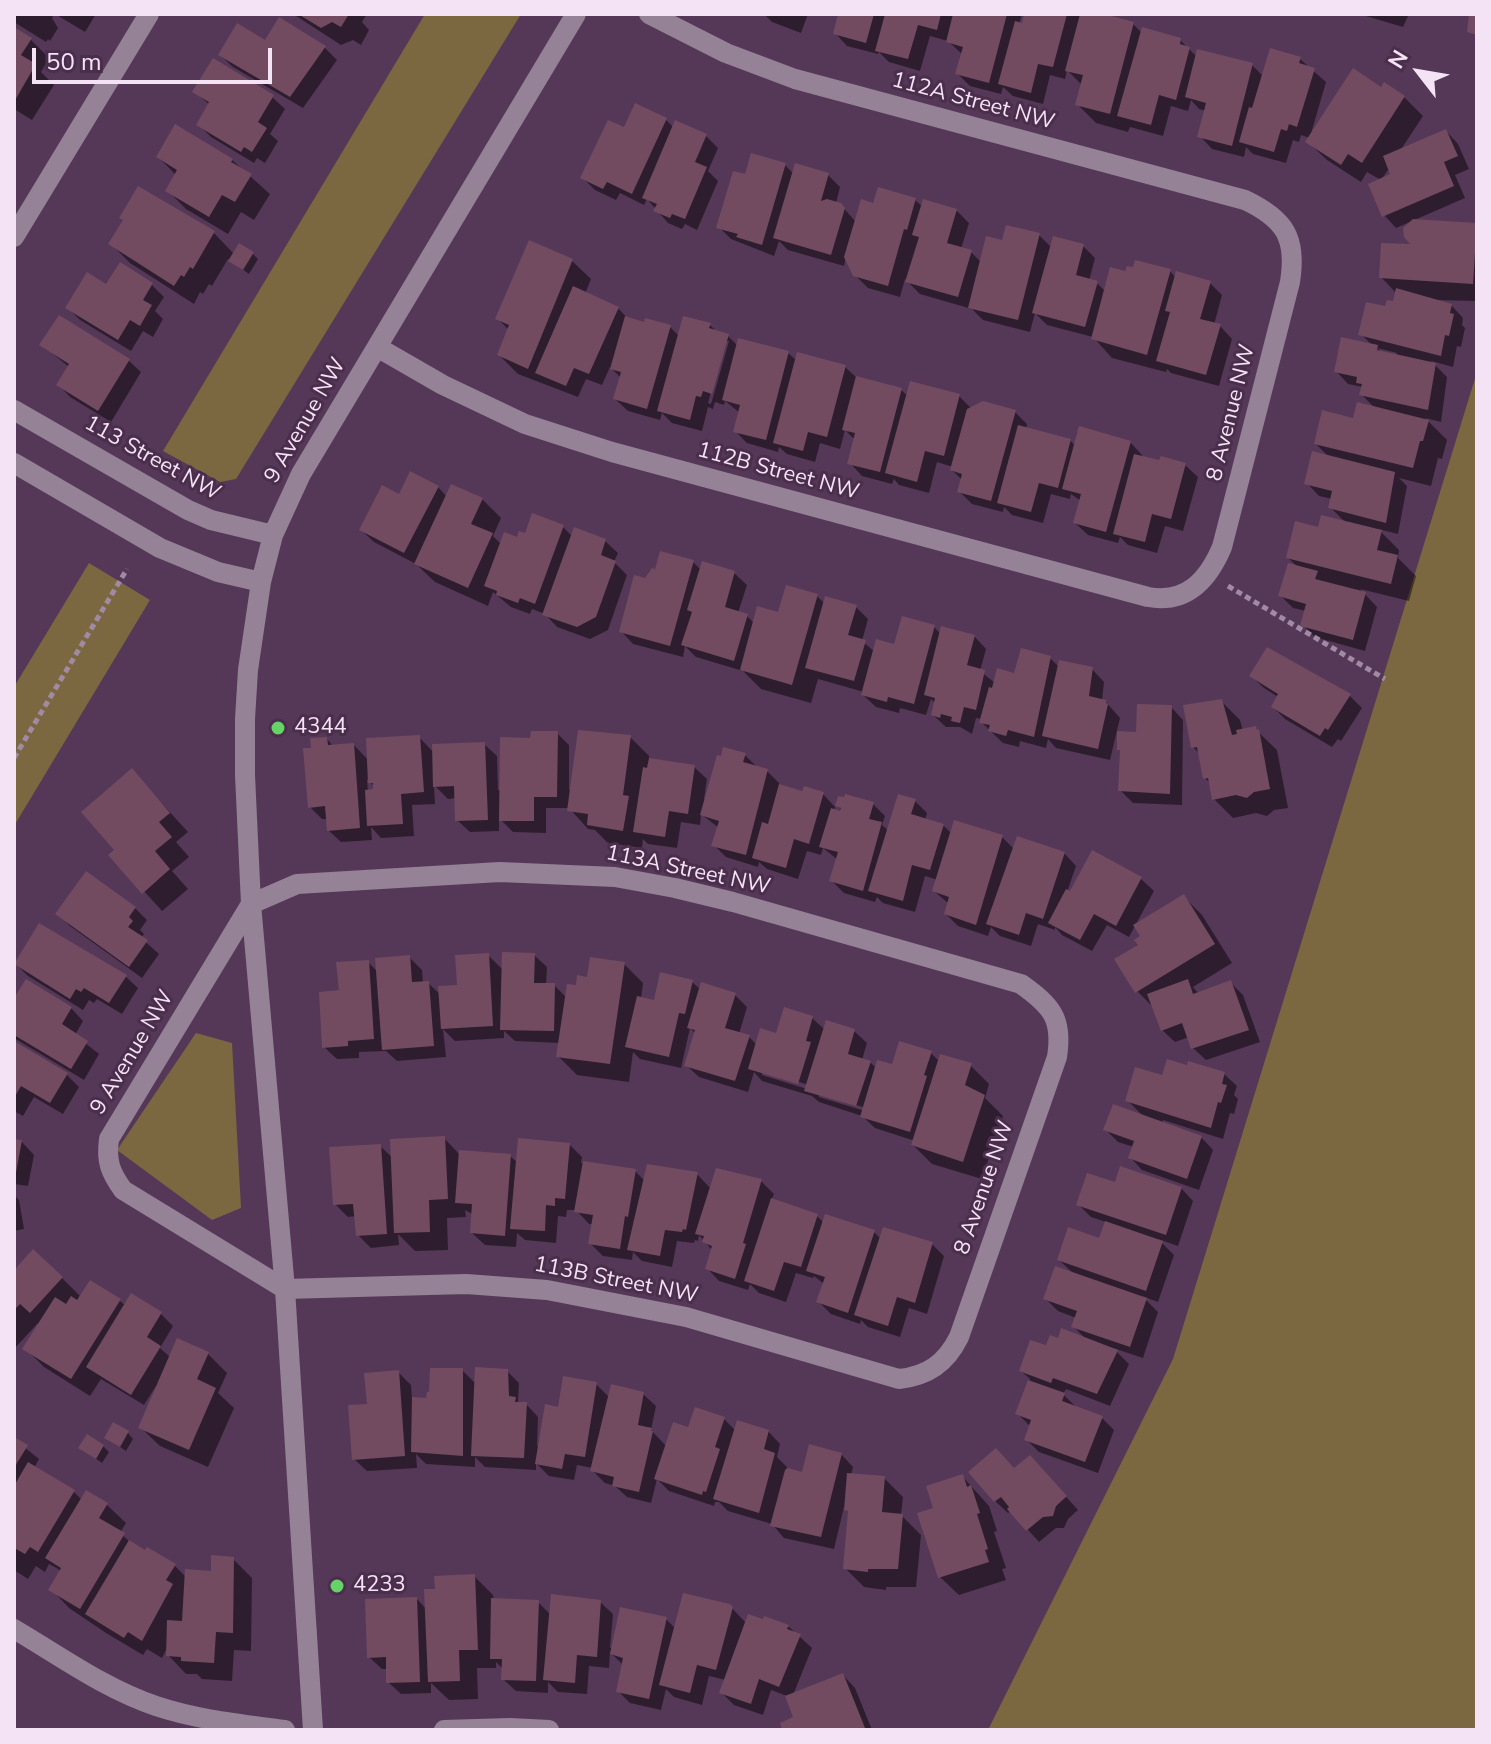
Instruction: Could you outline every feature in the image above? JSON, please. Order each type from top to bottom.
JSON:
[{"type":"street","points":[[14,237],[149,14]]},
{"type":"street","name":"9 Avenue NW","points":[[313,1730],[285,1289],[251,904],[245,719],[248,670],[261,582],[273,535],[319,441],[576,14]]},
{"type":"street","name":"112A Street NW","points":[[649,14],[712,47],[795,79],[1245,200],[1260,207],[1284,229]]},
{"type":"street","name":"8 Avenue NW","points":[[1183,596],[1208,574],[1222,547],[1290,282],[1292,249],[1284,229]]},
{"type":"street","name":"112B Street NW","points":[[377,347],[481,404],[567,439],[1148,597],[1183,596]]},
{"type":"street","name":"113 Street NW","points":[[14,410],[188,510],[211,520],[273,535]]},
{"type":"street","points":[[14,463],[160,548],[218,572],[261,582]]},
{"type":"street","name":"113A Street NW","points":[[251,904],[297,884],[500,872],[615,877],[733,902],[1021,984],[1052,1010]]},
{"type":"street","name":"9 Avenue NW","points":[[251,904],[119,1120],[109,1139],[106,1157],[111,1173],[123,1190],[285,1289]]},
{"type":"street","name":"8 Avenue NW","points":[[929,1371],[952,1351],[959,1337],[1057,1057],[1058,1025],[1052,1010]]},
{"type":"street","name":"113B Street NW","points":[[285,1289],[466,1284],[547,1290],[686,1317],[880,1376],[899,1379],[929,1371]]},
{"type":"street","points":[[14,1629],[111,1686],[155,1706],[210,1721],[285,1730]]},
{"type":"street","points":[[444,1730],[549,1730]]},
{"type":"path","points":[[14,758],[127,569]]},
{"type":"path","points":[[1208,574],[1385,679]]},
{"type":"shaded area","points":[[425,14],[521,14],[236,479],[220,482],[163,451]]},
{"type":"shaded area","points":[[1477,372],[1477,1730],[988,1730],[1173,1359]]},
{"type":"shaded area","points":[[89,563],[150,600],[14,826],[14,687]]},
{"type":"shaded area","points":[[196,1033],[232,1043],[241,1208],[212,1220],[117,1150]]},
{"type":"building","points":[[298,14],[349,14],[341,27],[332,22],[321,28]]},
{"type":"building","points":[[838,14],[874,14],[866,43],[833,34]]},
{"type":"building","points":[[885,14],[941,14],[937,30],[918,25],[908,59],[875,51]]},
{"type":"building","points":[[953,14],[1007,14],[989,83],[955,74],[963,47],[946,42]]},
{"type":"building","points":[[1024,14],[1067,14],[1053,67],[1038,64],[1031,93],[998,84],[1015,21],[1022,23]]},
{"type":"building","points":[[1080,14],[1104,14],[1134,22],[1110,114],[1075,105],[1083,75],[1065,71]]},
{"type":"building","points":[[1469,14],[1477,14],[1477,35],[1467,32]]},
{"type":"building","points":[[279,17],[326,46],[290,97],[218,55],[237,23],[265,40]]},
{"type":"building","points":[[14,27],[32,38],[21,55],[36,64],[14,102]]},
{"type":"building","points":[[1142,27],[1181,38],[1180,44],[1190,47],[1176,100],[1159,95],[1151,125],[1117,116]]},
{"type":"building","points":[[1270,48],[1301,57],[1299,63],[1315,68],[1297,127],[1289,124],[1287,131],[1281,129],[1274,152],[1239,142]]},
{"type":"building","points":[[1197,49],[1253,63],[1232,146],[1197,137],[1206,103],[1185,97]]},
{"type":"building","points":[[213,58],[274,95],[258,122],[267,128],[252,152],[244,147],[241,152],[196,125],[209,102],[192,92]]},
{"type":"building","points":[[1353,68],[1381,87],[1384,82],[1405,96],[1362,163],[1348,154],[1341,165],[1305,142]]},
{"type":"building","points":[[635,103],[667,118],[632,194],[607,182],[603,189],[580,178],[608,120],[624,127]]},
{"type":"building","points":[[675,120],[707,134],[695,162],[707,167],[685,219],[672,214],[670,218],[653,211],[657,204],[642,198]]},
{"type":"building","points":[[175,124],[252,174],[235,202],[222,195],[209,217],[165,191],[177,170],[156,157]]},
{"type":"building","points":[[1446,129],[1458,156],[1444,162],[1454,186],[1382,217],[1368,184],[1390,174],[1383,156]]},
{"type":"building","points":[[751,153],[786,163],[762,245],[716,228],[733,171],[745,174]]},
{"type":"building","points":[[795,163],[829,173],[821,201],[827,199],[841,203],[845,208],[831,255],[773,238]]},
{"type":"building","points":[[138,186],[215,231],[193,269],[190,267],[184,277],[181,275],[174,286],[108,244]]},
{"type":"building","points":[[878,187],[916,198],[888,286],[853,276],[844,257],[861,199],[873,203]]},
{"type":"building","points":[[923,199],[957,209],[947,243],[972,250],[958,297],[905,282],[919,237],[912,235]]},
{"type":"building","points":[[1413,219],[1477,223],[1473,284],[1379,278],[1381,243],[1410,244],[1404,237],[1403,228]]},
{"type":"building","points":[[1006,225],[1040,233],[1018,320],[968,308],[986,236],[1002,240]]},
{"type":"building","points":[[1053,236],[1084,244],[1076,275],[1098,281],[1085,327],[1032,313]]},
{"type":"building","points":[[529,240],[573,259],[528,369],[497,355],[509,325],[495,319]]},
{"type":"building","points":[[239,243],[254,252],[243,270],[228,261]]},
{"type":"building","points":[[1135,260],[1171,269],[1147,355],[1091,339],[1110,267],[1125,271],[1127,266],[1133,267]]},
{"type":"building","points":[[120,262],[153,283],[143,300],[152,305],[140,326],[130,320],[118,340],[65,308],[87,272],[106,284]]},
{"type":"building","points":[[1176,271],[1211,281],[1200,319],[1221,324],[1206,375],[1156,361],[1170,312],[1165,311]]},
{"type":"building","points":[[573,286],[619,307],[589,374],[574,368],[566,386],[535,373]]},
{"type":"building","points":[[1396,288],[1452,304],[1450,313],[1454,314],[1441,356],[1358,335],[1366,302],[1385,306],[1387,300],[1393,301]]},
{"type":"building","points":[[59,315],[130,359],[98,411],[56,385],[69,364],[39,345]]},
{"type":"building","points":[[625,316],[671,325],[647,409],[613,399],[621,372],[610,369]]},
{"type":"building","points":[[683,316],[711,323],[709,328],[729,334],[712,394],[703,391],[701,397],[696,396],[690,420],[657,411]]},
{"type":"building","points":[[1341,337],[1378,345],[1377,350],[1436,363],[1428,410],[1359,395],[1362,384],[1356,383],[1357,377],[1334,372]]},
{"type":"building","points":[[738,338],[789,351],[766,440],[733,432],[740,405],[722,400]]},
{"type":"building","points":[[797,352],[846,365],[827,437],[808,432],[803,451],[773,443]]},
{"type":"building","points":[[856,376],[902,388],[880,472],[847,464],[855,433],[842,430]]},
{"type":"building","points":[[910,381],[960,394],[944,456],[925,451],[917,482],[885,473]]},
{"type":"building","points":[[983,401],[1016,410],[991,501],[957,492],[962,474],[950,470],[967,409]]},
{"type":"building","points":[[1357,402],[1429,420],[1413,468],[1314,444],[1322,410],[1353,418]]},
{"type":"building","points":[[1018,425],[1071,439],[1058,488],[1039,483],[1031,512],[997,503]]},
{"type":"building","points":[[1079,426],[1131,441],[1106,532],[1073,523],[1081,494],[1062,489]]},
{"type":"building","points":[[1312,451],[1395,472],[1386,523],[1328,508],[1332,491],[1304,484]]},
{"type":"building","points":[[1134,454],[1159,460],[1161,456],[1186,463],[1171,519],[1152,514],[1145,542],[1113,534]]},
{"type":"building","points":[[410,471],[439,486],[404,553],[359,530],[382,485],[399,494]]},
{"type":"building","points":[[451,484],[483,498],[471,524],[493,533],[468,588],[414,564]]},
{"type":"building","points":[[532,513],[564,525],[535,604],[520,598],[518,603],[496,595],[497,591],[484,586],[504,532],[517,537],[519,531],[525,533]]},
{"type":"building","points":[[1321,515],[1382,530],[1377,550],[1398,555],[1391,584],[1286,558],[1295,521],[1318,527]]},
{"type":"building","points":[[574,527],[606,539],[601,555],[616,561],[596,617],[577,627],[542,615]]},
{"type":"building","points":[[660,551],[694,560],[670,646],[619,632],[634,575],[645,578],[652,568],[655,569]]},
{"type":"building","points":[[702,561],[735,571],[725,607],[748,614],[734,661],[681,645],[692,612],[687,610]]},
{"type":"building","points":[[1288,563],[1318,571],[1315,579],[1366,592],[1353,640],[1300,626],[1306,604],[1278,596]]},
{"type":"building","points":[[786,585],[818,594],[792,685],[740,670],[757,606],[778,612]]},
{"type":"building","points":[[825,596],[857,605],[848,635],[866,640],[854,681],[805,668]]},
{"type":"building","points":[[902,616],[935,625],[914,704],[888,697],[887,702],[861,695],[876,639],[894,644]]},
{"type":"building","points":[[941,626],[975,635],[967,665],[985,670],[976,710],[964,707],[960,723],[951,721],[952,717],[931,715],[935,698],[924,695]]},
{"type":"building","points":[[1267,647],[1351,694],[1328,730],[1325,728],[1320,736],[1271,707],[1278,694],[1249,676]]},
{"type":"building","points":[[1021,648],[1051,656],[1034,737],[1008,730],[1006,736],[988,731],[990,725],[979,723],[997,668],[1014,673]]},
{"type":"building","points":[[1059,660],[1093,667],[1089,696],[1106,700],[1108,704],[1098,749],[1042,736]]},
{"type":"building","points":[[1222,699],[1232,735],[1237,734],[1236,730],[1256,726],[1259,729],[1270,789],[1254,792],[1247,798],[1236,795],[1212,800],[1208,778],[1203,779],[1197,747],[1191,748],[1183,705]]},
{"type":"building","points":[[1137,704],[1172,705],[1170,794],[1118,791],[1120,750],[1117,750],[1117,731],[1136,732]]},
{"type":"building","points":[[578,730],[631,735],[623,795],[629,796],[623,831],[587,825],[588,814],[567,811]]},
{"type":"building","points":[[531,731],[558,731],[557,797],[534,797],[534,821],[499,821],[500,737],[530,738]]},
{"type":"building","points":[[420,735],[424,792],[401,794],[403,824],[367,826],[365,790],[373,789],[373,783],[368,783],[366,738]]},
{"type":"building","points":[[327,737],[328,745],[354,743],[360,828],[327,831],[325,806],[308,808],[303,748],[311,748],[310,738]]},
{"type":"building","points":[[485,742],[488,820],[455,821],[454,786],[433,787],[432,744]]},
{"type":"building","points":[[723,747],[746,753],[743,762],[768,769],[746,855],[711,846],[719,821],[700,815],[717,755],[721,756]]},
{"type":"building","points":[[649,758],[695,765],[688,814],[669,811],[665,837],[633,832],[643,767],[647,768]]},
{"type":"building","points":[[132,768],[170,813],[159,822],[172,837],[155,851],[170,869],[142,894],[108,855],[114,850],[81,812]]},
{"type":"building","points":[[779,784],[802,791],[804,786],[824,792],[809,844],[794,839],[786,868],[752,858],[762,822],[768,824]]},
{"type":"building","points":[[845,794],[874,802],[869,819],[882,822],[863,891],[829,881],[838,852],[819,847],[831,808],[840,811],[841,808],[835,806],[838,796],[844,797]]},
{"type":"building","points":[[898,794],[916,799],[911,814],[944,824],[930,870],[912,865],[903,901],[868,891]]},
{"type":"building","points":[[954,820],[1003,835],[976,925],[944,914],[949,897],[932,891]]},
{"type":"building","points":[[1017,836],[1065,852],[1043,919],[1026,913],[1019,935],[986,924]]},
{"type":"building","points":[[1092,850],[1142,877],[1116,926],[1094,914],[1080,940],[1048,923]]},
{"type":"building","points":[[86,871],[136,907],[129,917],[133,921],[128,927],[148,940],[129,967],[55,914]]},
{"type":"building","points":[[1184,894],[1215,944],[1135,993],[1114,959],[1138,945],[1134,940],[1140,936],[1133,925]]},
{"type":"building","points":[[39,923],[127,975],[109,1003],[84,988],[81,992],[76,989],[70,999],[14,964]]},
{"type":"building","points":[[502,952],[535,953],[534,983],[555,983],[554,1031],[500,1030]]},
{"type":"building","points":[[489,953],[493,1026],[441,1029],[438,986],[457,985],[455,955]]},
{"type":"building","points":[[410,955],[412,982],[429,981],[434,1046],[382,1050],[375,958]]},
{"type":"building","points":[[590,957],[625,962],[610,1064],[556,1057],[567,984],[576,985],[577,975],[587,977]]},
{"type":"building","points":[[369,960],[374,1039],[348,1041],[348,1046],[322,1048],[319,992],[339,990],[336,962]]},
{"type":"building","points":[[660,972],[693,980],[685,1014],[679,1013],[669,1057],[625,1047],[637,996],[654,1000]]},
{"type":"building","points":[[26,979],[72,1007],[62,1024],[88,1041],[71,1069],[14,1035],[14,998]]},
{"type":"building","points":[[1188,979],[1193,994],[1231,980],[1249,1030],[1191,1049],[1182,1023],[1161,1031],[1147,994]]},
{"type":"building","points":[[701,982],[736,993],[725,1028],[750,1035],[735,1081],[684,1066],[695,1030],[687,1028]]},
{"type":"building","points":[[784,1007],[813,1016],[806,1041],[811,1042],[798,1084],[748,1069],[760,1028],[776,1033]]},
{"type":"building","points":[[826,1020],[855,1029],[848,1054],[871,1061],[856,1106],[804,1091]]},
{"type":"building","points":[[14,1041],[68,1073],[50,1103],[21,1086],[14,1098]]},
{"type":"building","points":[[899,1041],[932,1051],[910,1132],[860,1117],[877,1060],[892,1064]]},
{"type":"building","points":[[940,1054],[972,1063],[965,1085],[985,1095],[963,1162],[911,1145]]},
{"type":"building","points":[[1167,1059],[1187,1065],[1188,1061],[1225,1072],[1222,1084],[1227,1085],[1221,1103],[1218,1102],[1211,1128],[1125,1101],[1135,1067],[1162,1075]]},
{"type":"building","points":[[1113,1104],[1202,1136],[1187,1179],[1128,1158],[1134,1141],[1103,1130]]},
{"type":"building","points":[[445,1136],[448,1199],[429,1200],[430,1232],[394,1233],[390,1139]]},
{"type":"building","points":[[518,1138],[570,1143],[565,1199],[555,1198],[555,1206],[546,1205],[545,1231],[510,1229]]},
{"type":"building","points":[[14,1139],[22,1140],[15,1178],[14,1177]]},
{"type":"building","points":[[381,1144],[387,1234],[356,1236],[353,1204],[333,1205],[329,1147]]},
{"type":"building","points":[[459,1150],[511,1154],[505,1236],[470,1233],[472,1204],[455,1203]]},
{"type":"building","points":[[583,1161],[636,1169],[620,1249],[588,1244],[593,1215],[574,1212]]},
{"type":"building","points":[[647,1164],[698,1172],[686,1230],[665,1230],[660,1256],[627,1250]]},
{"type":"building","points":[[1120,1166],[1182,1187],[1166,1235],[1076,1205],[1087,1173],[1115,1182]]},
{"type":"building","points":[[716,1168],[762,1179],[735,1279],[705,1269],[712,1246],[702,1242],[704,1236],[695,1234]]},
{"type":"building","points":[[771,1198],[818,1214],[801,1267],[784,1262],[774,1291],[744,1281]]},
{"type":"building","points":[[825,1214],[875,1230],[848,1313],[816,1302],[825,1277],[806,1271]]},
{"type":"building","points":[[1105,1221],[1163,1241],[1146,1291],[1057,1260],[1068,1227],[1099,1238]]},
{"type":"building","points":[[883,1227],[933,1242],[915,1303],[897,1297],[888,1326],[854,1315]]},
{"type":"building","points":[[33,1249],[63,1277],[30,1313],[20,1304],[14,1310],[14,1266],[16,1268]]},
{"type":"building","points":[[1055,1266],[1147,1298],[1130,1347],[1071,1327],[1077,1311],[1043,1299]]},
{"type":"building","points":[[90,1280],[121,1299],[71,1379],[22,1349],[55,1297],[66,1304],[71,1296],[77,1300]]},
{"type":"building","points":[[131,1293],[162,1312],[147,1337],[161,1346],[131,1395],[86,1367]]},
{"type":"building","points":[[1061,1328],[1118,1350],[1097,1394],[1053,1378],[1051,1383],[1019,1371],[1030,1340],[1046,1345],[1050,1335],[1058,1338]]},
{"type":"building","points":[[177,1338],[209,1352],[197,1379],[216,1388],[189,1450],[138,1428]]},
{"type":"building","points":[[475,1367],[508,1369],[509,1396],[516,1397],[515,1402],[527,1402],[524,1458],[471,1456]]},
{"type":"building","points":[[430,1368],[463,1368],[463,1456],[411,1452],[412,1397],[426,1398]]},
{"type":"building","points":[[399,1370],[405,1456],[352,1460],[348,1405],[367,1404],[364,1373]]},
{"type":"building","points":[[563,1376],[597,1382],[585,1457],[565,1454],[562,1469],[535,1464],[545,1404],[558,1407]]},
{"type":"building","points":[[1028,1380],[1065,1393],[1062,1401],[1103,1416],[1085,1462],[1024,1440],[1031,1420],[1015,1414]]},
{"type":"building","points":[[611,1384],[644,1392],[638,1425],[652,1428],[653,1431],[639,1492],[612,1486],[614,1477],[590,1471]]},
{"type":"building","points":[[695,1407],[725,1417],[715,1447],[720,1449],[706,1492],[703,1491],[702,1495],[654,1479],[673,1422],[688,1427]]},
{"type":"building","points":[[737,1420],[769,1430],[764,1449],[775,1453],[759,1513],[713,1499]]},
{"type":"building","points":[[113,1422],[129,1431],[120,1447],[104,1438]]},
{"type":"building","points":[[87,1434],[104,1445],[96,1459],[78,1448]]},
{"type":"building","points":[[14,1437],[28,1445],[14,1468]]},
{"type":"building","points":[[809,1444],[842,1453],[821,1537],[770,1526],[785,1470],[802,1472]]},
{"type":"building","points":[[996,1448],[1014,1468],[1030,1455],[1067,1496],[1056,1506],[1053,1516],[1043,1517],[1026,1531],[1001,1497],[994,1502],[968,1472]]},
{"type":"building","points":[[28,1462],[75,1490],[38,1552],[30,1547],[25,1554],[16,1549],[14,1552],[14,1486]]},
{"type":"building","points":[[847,1473],[885,1476],[882,1512],[903,1514],[898,1569],[868,1569],[868,1572],[843,1569],[848,1511],[844,1510]]},
{"type":"building","points":[[963,1474],[967,1487],[971,1485],[980,1513],[977,1514],[989,1562],[938,1578],[917,1513],[933,1508],[926,1486]]},
{"type":"building","points":[[86,1490],[108,1503],[99,1518],[125,1533],[80,1609],[48,1590],[61,1568],[45,1558]]},
{"type":"building","points":[[129,1540],[176,1564],[166,1580],[173,1584],[142,1641],[128,1632],[124,1638],[85,1614]]},
{"type":"building","points":[[211,1555],[234,1557],[233,1633],[216,1632],[214,1663],[181,1661],[181,1657],[166,1656],[167,1620],[182,1621],[185,1569],[211,1571]]},
{"type":"building","points":[[475,1574],[478,1650],[459,1650],[460,1681],[428,1682],[424,1589],[435,1589],[434,1576]]},
{"type":"building","points":[[683,1593],[733,1607],[716,1670],[697,1665],[690,1693],[659,1685]]},
{"type":"building","points":[[551,1594],[601,1600],[597,1657],[577,1655],[575,1683],[543,1680]]},
{"type":"building","points":[[417,1597],[420,1682],[386,1683],[386,1657],[367,1658],[365,1599]]},
{"type":"building","points":[[491,1598],[539,1600],[536,1681],[501,1680],[502,1659],[490,1659]]},
{"type":"building","points":[[620,1607],[667,1617],[649,1699],[616,1692],[623,1658],[610,1654]]},
{"type":"building","points":[[748,1614],[789,1625],[787,1629],[801,1634],[779,1687],[759,1679],[751,1704],[719,1693]]},
{"type":"building","points":[[843,1673],[865,1728],[782,1730],[780,1723],[793,1717],[785,1696]]},
{"type":"place","name":"4344","points":[[278,728]]},
{"type":"place","name":"4233","points":[[337,1586]]}]
